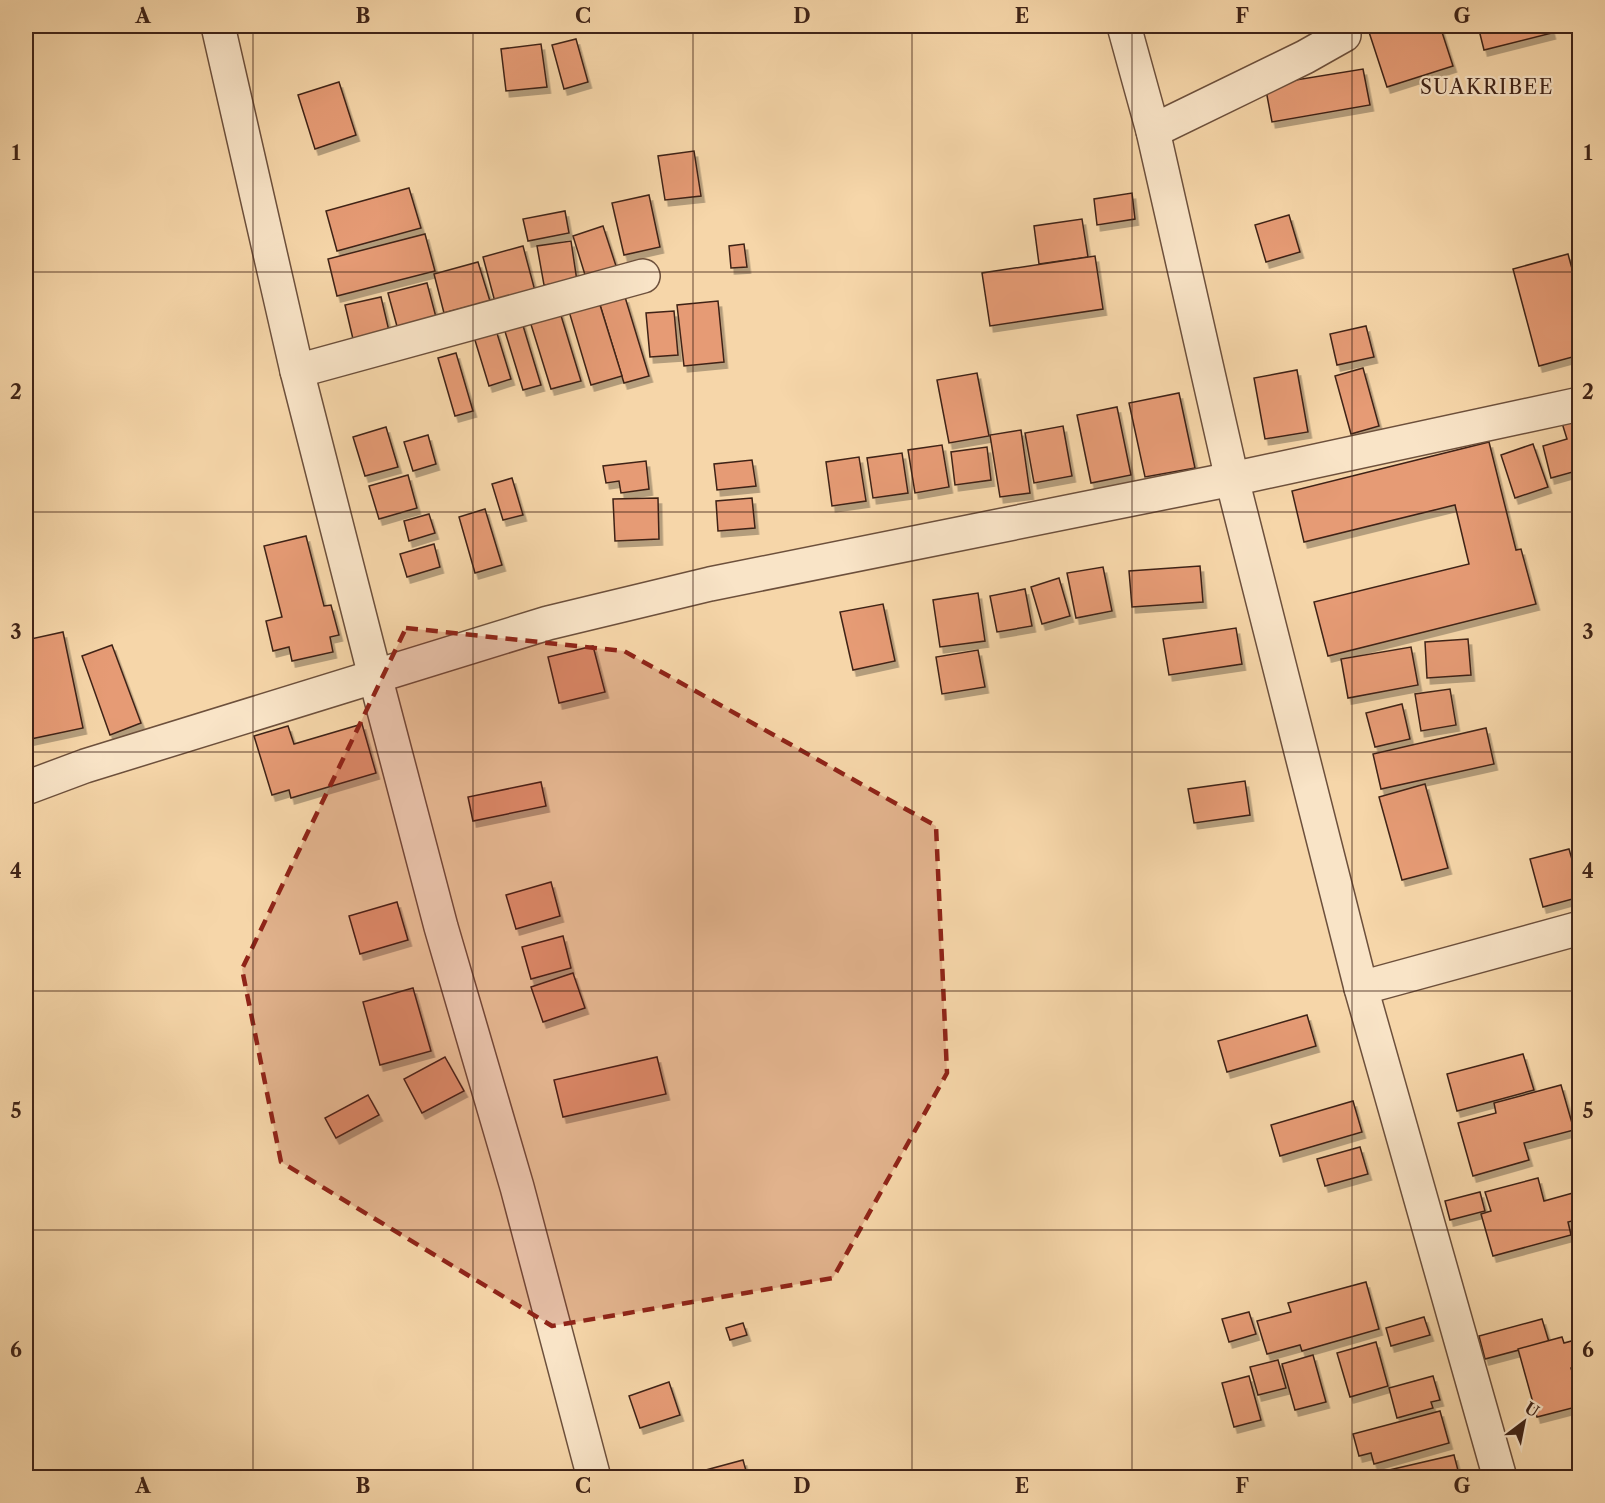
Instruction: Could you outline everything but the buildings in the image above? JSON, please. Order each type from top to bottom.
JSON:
[{"type":"street","points":[[218,26],[297,371],[375,676],[441,927],[517,1187],[594,1478]]},
{"type":"street","points":[[1124,26],[1153,131],[1232,479],[1360,988],[1500,1478]]},
{"type":"street","points":[[1153,131],[1305,57],[1344,35]]},
{"type":"street","points":[[297,371],[643,276]]},
{"type":"street","points":[[26,788],[85,766],[548,623],[710,584],[1232,479],[1580,404]]},
{"type":"street","points":[[1360,988],[1580,928]]},
{"type":"highlighted area","points":[[406,628],[624,651],[936,826],[947,1073],[833,1278],[552,1326],[281,1162],[242,969]]},
{"type":"district","name":"SUAKRIBEE","points":[[1487,87]]}]
